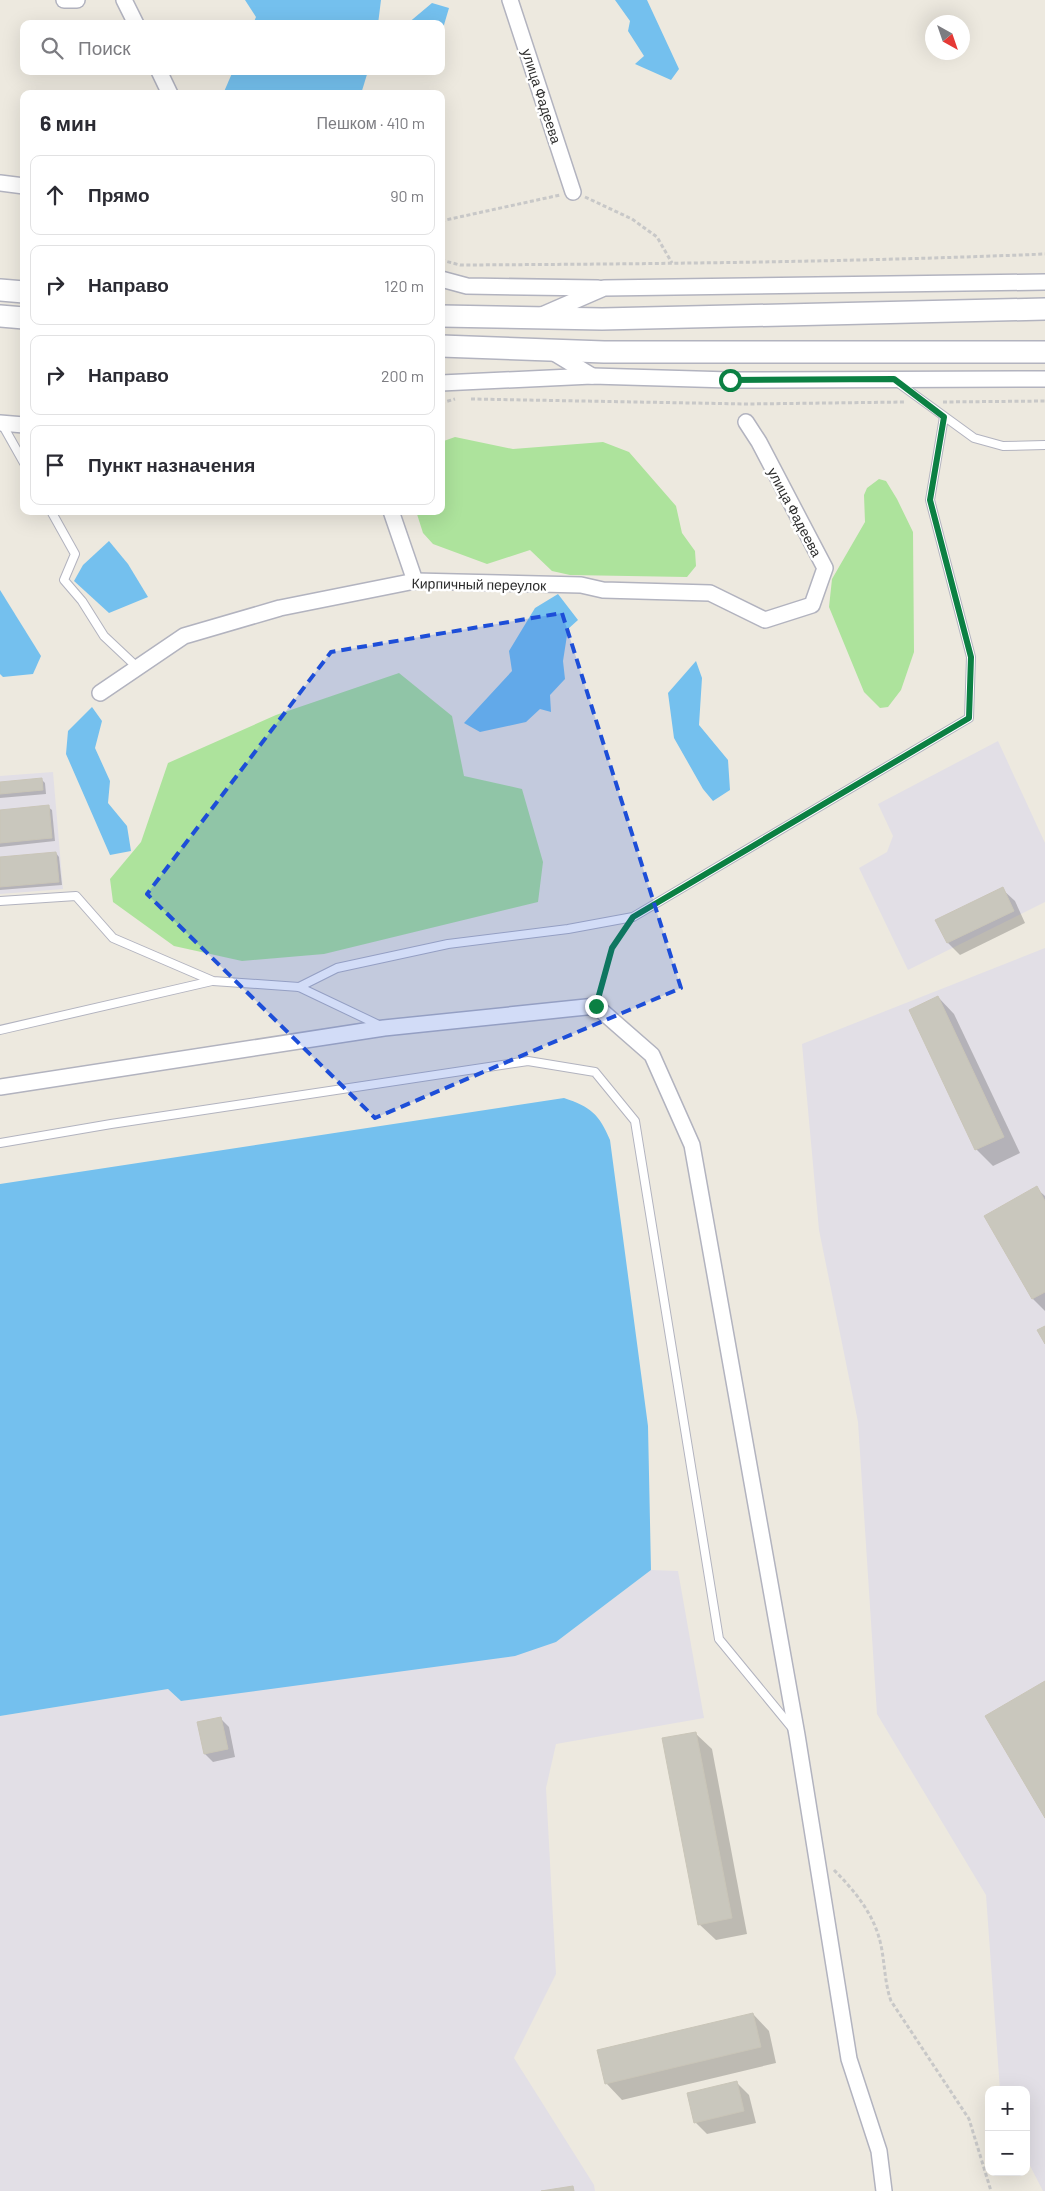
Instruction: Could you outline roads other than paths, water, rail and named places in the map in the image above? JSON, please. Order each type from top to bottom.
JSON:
[{"type":"main road","points":[[0,290],[20,292]]},
{"type":"main road","points":[[445,316],[602,319],[1045,309]]},
{"type":"main road","points":[[0,316],[20,318]]},
{"type":"main road","points":[[445,346],[604,352],[1045,352]]},
{"type":"street","points":[[64,0],[77,0]]},
{"type":"street","points":[[124,0],[134,20]]},
{"type":"street","name":"улица Фадеева","points":[[510,0],[574,192]]},
{"type":"street","points":[[161,75],[168,90]]},
{"type":"street","points":[[0,183],[20,186]]},
{"type":"street","points":[[445,280],[467,286],[604,288],[1045,282]]},
{"type":"street","points":[[537,317],[604,288]]},
{"type":"street","points":[[548,349],[592,376]]},
{"type":"street","points":[[445,383],[592,376],[730,380],[1045,378]]},
{"type":"street","name":"улица Фадеева","points":[[746,422],[759,442],[825,568],[812,605]]},
{"type":"street","points":[[1,423],[20,425]]},
{"type":"street","points":[[392,515],[415,581]]},
{"type":"street","name":"Кирпичный переулок","points":[[100,694],[184,636],[280,608],[415,581],[581,585],[603,590],[710,593],[764,620],[812,605]]},
{"type":"street","points":[[0,1087],[384,1028],[596,1006],[652,1055],[692,1145],[797,1735],[849,2059],[879,2151],[884,2191]]},
{"type":"lane","points":[[894,379],[974,438],[1002,446],[1045,445]]},
{"type":"lane","points":[[300,987],[338,968],[448,944],[568,929],[633,917],[969,718],[971,657],[930,500],[944,417]]},
{"type":"lane","points":[[1,423],[20,457]]},
{"type":"lane","points":[[53,515],[75,554],[64,580],[82,601],[104,636],[138,668]]},
{"type":"lane","points":[[0,901],[76,896],[113,938],[213,981]]},
{"type":"lane","points":[[0,1030],[213,981],[300,987],[384,1028]]},
{"type":"lane","points":[[0,1143],[111,1124],[528,1061],[595,1072],[635,1121],[719,1639],[797,1735]]},
{"type":"water","points":[[245,0],[381,0],[378,20],[255,20],[256,17]]},
{"type":"water","points":[[615,0],[647,0],[679,69],[671,80],[635,64],[644,56],[628,31],[630,21]]},
{"type":"water","points":[[432,3],[449,8],[445,22],[412,20]]},
{"type":"water","points":[[231,75],[367,75],[362,90],[225,90]]},
{"type":"water","points":[[109,541],[128,564],[148,597],[109,613],[74,581],[83,565]]},
{"type":"water","points":[[0,590],[41,656],[33,674],[3,677],[0,674]]},
{"type":"water","points":[[558,594],[578,620],[568,629],[563,661],[565,679],[550,695],[551,712],[540,709],[526,722],[480,732],[464,723],[512,671],[509,651],[535,608]]},
{"type":"water","points":[[696,661],[702,678],[699,725],[728,760],[730,790],[713,801],[703,789],[674,738],[668,693]]},
{"type":"water","points":[[92,707],[102,721],[95,748],[110,781],[108,803],[127,826],[131,851],[110,855],[66,754],[68,731]]},
{"type":"water","points":[[564,1098],[588,1108],[598,1118],[610,1140],[648,1426],[651,1570],[556,1642],[515,1656],[181,1701],[168,1689],[0,1716],[0,1184]]}]
